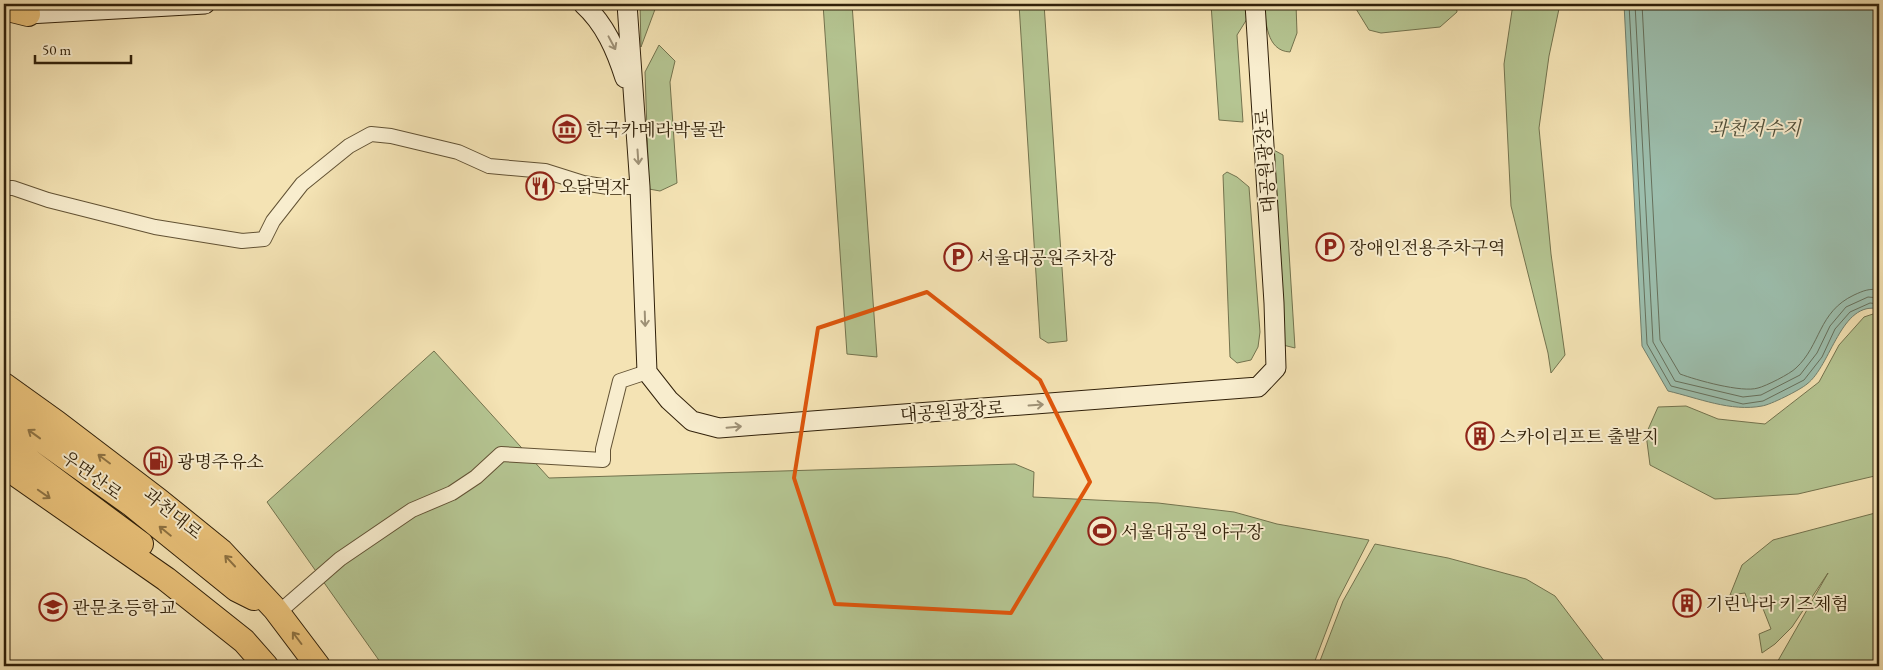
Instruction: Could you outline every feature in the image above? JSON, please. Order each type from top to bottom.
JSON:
[{"type":"highway","points":[[4,8],[28,14]]},
{"type":"highway","points":[[4,18],[28,14]]},
{"type":"highway","name":"과천대로","points":[[4,385],[57,423],[221,551],[276,611],[318,666]]},
{"type":"highway","name":"우면산로","points":[[4,413],[131,504],[236,590],[276,611]]},
{"type":"highway","name":"우면산로","points":[[4,442],[127,533],[218,605],[244,641]]},
{"type":"highway","points":[[4,466],[166,579],[244,641],[266,666]]},
{"type":"street","points":[[28,14],[205,4]]},
{"type":"street","points":[[583,4],[599,21],[614,46],[634,108]]},
{"type":"street","points":[[276,611],[348,554],[412,510],[452,493],[476,477],[501,454],[603,460],[603,449],[620,381],[647,372],[640,187],[627,4]]},
{"type":"street","name":"대공원광장로","points":[[647,372],[669,400],[692,421],[719,428],[1258,387],[1276,368],[1274,303],[1255,4]]},
{"type":"street","points":[[4,188],[13,188],[48,200],[155,227],[242,241],[264,238],[273,221],[302,184],[349,146],[371,134],[391,136],[458,152],[489,166],[545,171],[583,183],[608,188],[640,187]]},
{"type":"highlighted area","points":[[927,292],[1040,380],[1090,482],[1011,613],[835,604],[794,478],[818,328]]},
{"type":"green space","points":[[640,4],[657,4],[641,47]]},
{"type":"green space","points":[[823,4],[852,4],[877,357],[847,354]]},
{"type":"green space","points":[[1019,4],[1044,4],[1067,341],[1048,343],[1040,338]]},
{"type":"green space","points":[[1211,4],[1245,4],[1247,19],[1237,35],[1243,122],[1219,120]]},
{"type":"green space","points":[[1264,4],[1296,4],[1297,33],[1290,52],[1282,50],[1272,41],[1267,26]]},
{"type":"green space","points":[[1353,4],[1456,4],[1457,12],[1440,27],[1381,33],[1369,30]]},
{"type":"green space","points":[[1513,4],[1560,4],[1549,56],[1539,128],[1551,254],[1565,355],[1551,373],[1548,353],[1511,206],[1504,64]]},
{"type":"green space","points":[[659,45],[675,61],[670,82],[677,183],[660,191],[649,189],[645,72]]},
{"type":"green space","points":[[1270,148],[1283,155],[1295,348],[1283,345]]},
{"type":"green space","points":[[1227,172],[1237,177],[1249,187],[1260,332],[1258,347],[1251,360],[1237,363],[1230,357],[1223,175]]},
{"type":"green space","points":[[1879,312],[1879,475],[1798,494],[1715,499],[1650,465],[1646,434],[1658,407],[1686,406],[1718,419],[1765,424],[1819,382],[1839,345],[1864,317]]},
{"type":"green space","points":[[434,351],[549,478],[1015,464],[1034,472],[1033,497],[1158,503],[1234,512],[1277,524],[1369,540],[1338,600],[1313,666],[383,666],[267,502]]},
{"type":"green space","points":[[1879,512],[1879,666],[1775,666],[1828,573],[1792,627],[1775,644],[1762,653],[1759,634],[1771,629],[1760,601],[1749,605],[1745,593],[1730,595],[1742,565],[1773,540]]},
{"type":"green space","points":[[1375,544],[1448,558],[1526,579],[1555,596],[1608,666],[1318,666],[1343,601]]},
{"type":"water","name":"과천저수지","points":[[1624,4],[1879,4],[1879,309],[1866,309],[1855,314],[1846,324],[1823,363],[1807,384],[1766,405],[1750,407],[1727,406],[1668,391],[1642,346]]},
{"type":"place","name":"한국카메라박물관","points":[[567,129]]},
{"type":"place","name":"오닭먹자","points":[[540,186]]},
{"type":"place","name":"장애인전용주차구역","points":[[1330,247]]},
{"type":"place","name":"서울대공원주차장","points":[[958,257]]},
{"type":"place","name":"스카이리프트 출발지","points":[[1480,436]]},
{"type":"place","name":"광명주유소","points":[[158,461]]},
{"type":"place","name":"서울대공원 야구장","points":[[1102,531]]},
{"type":"place","name":"기린나라 키즈체험","points":[[1687,603]]},
{"type":"place","name":"관문초등학교","points":[[53,607]]}]
